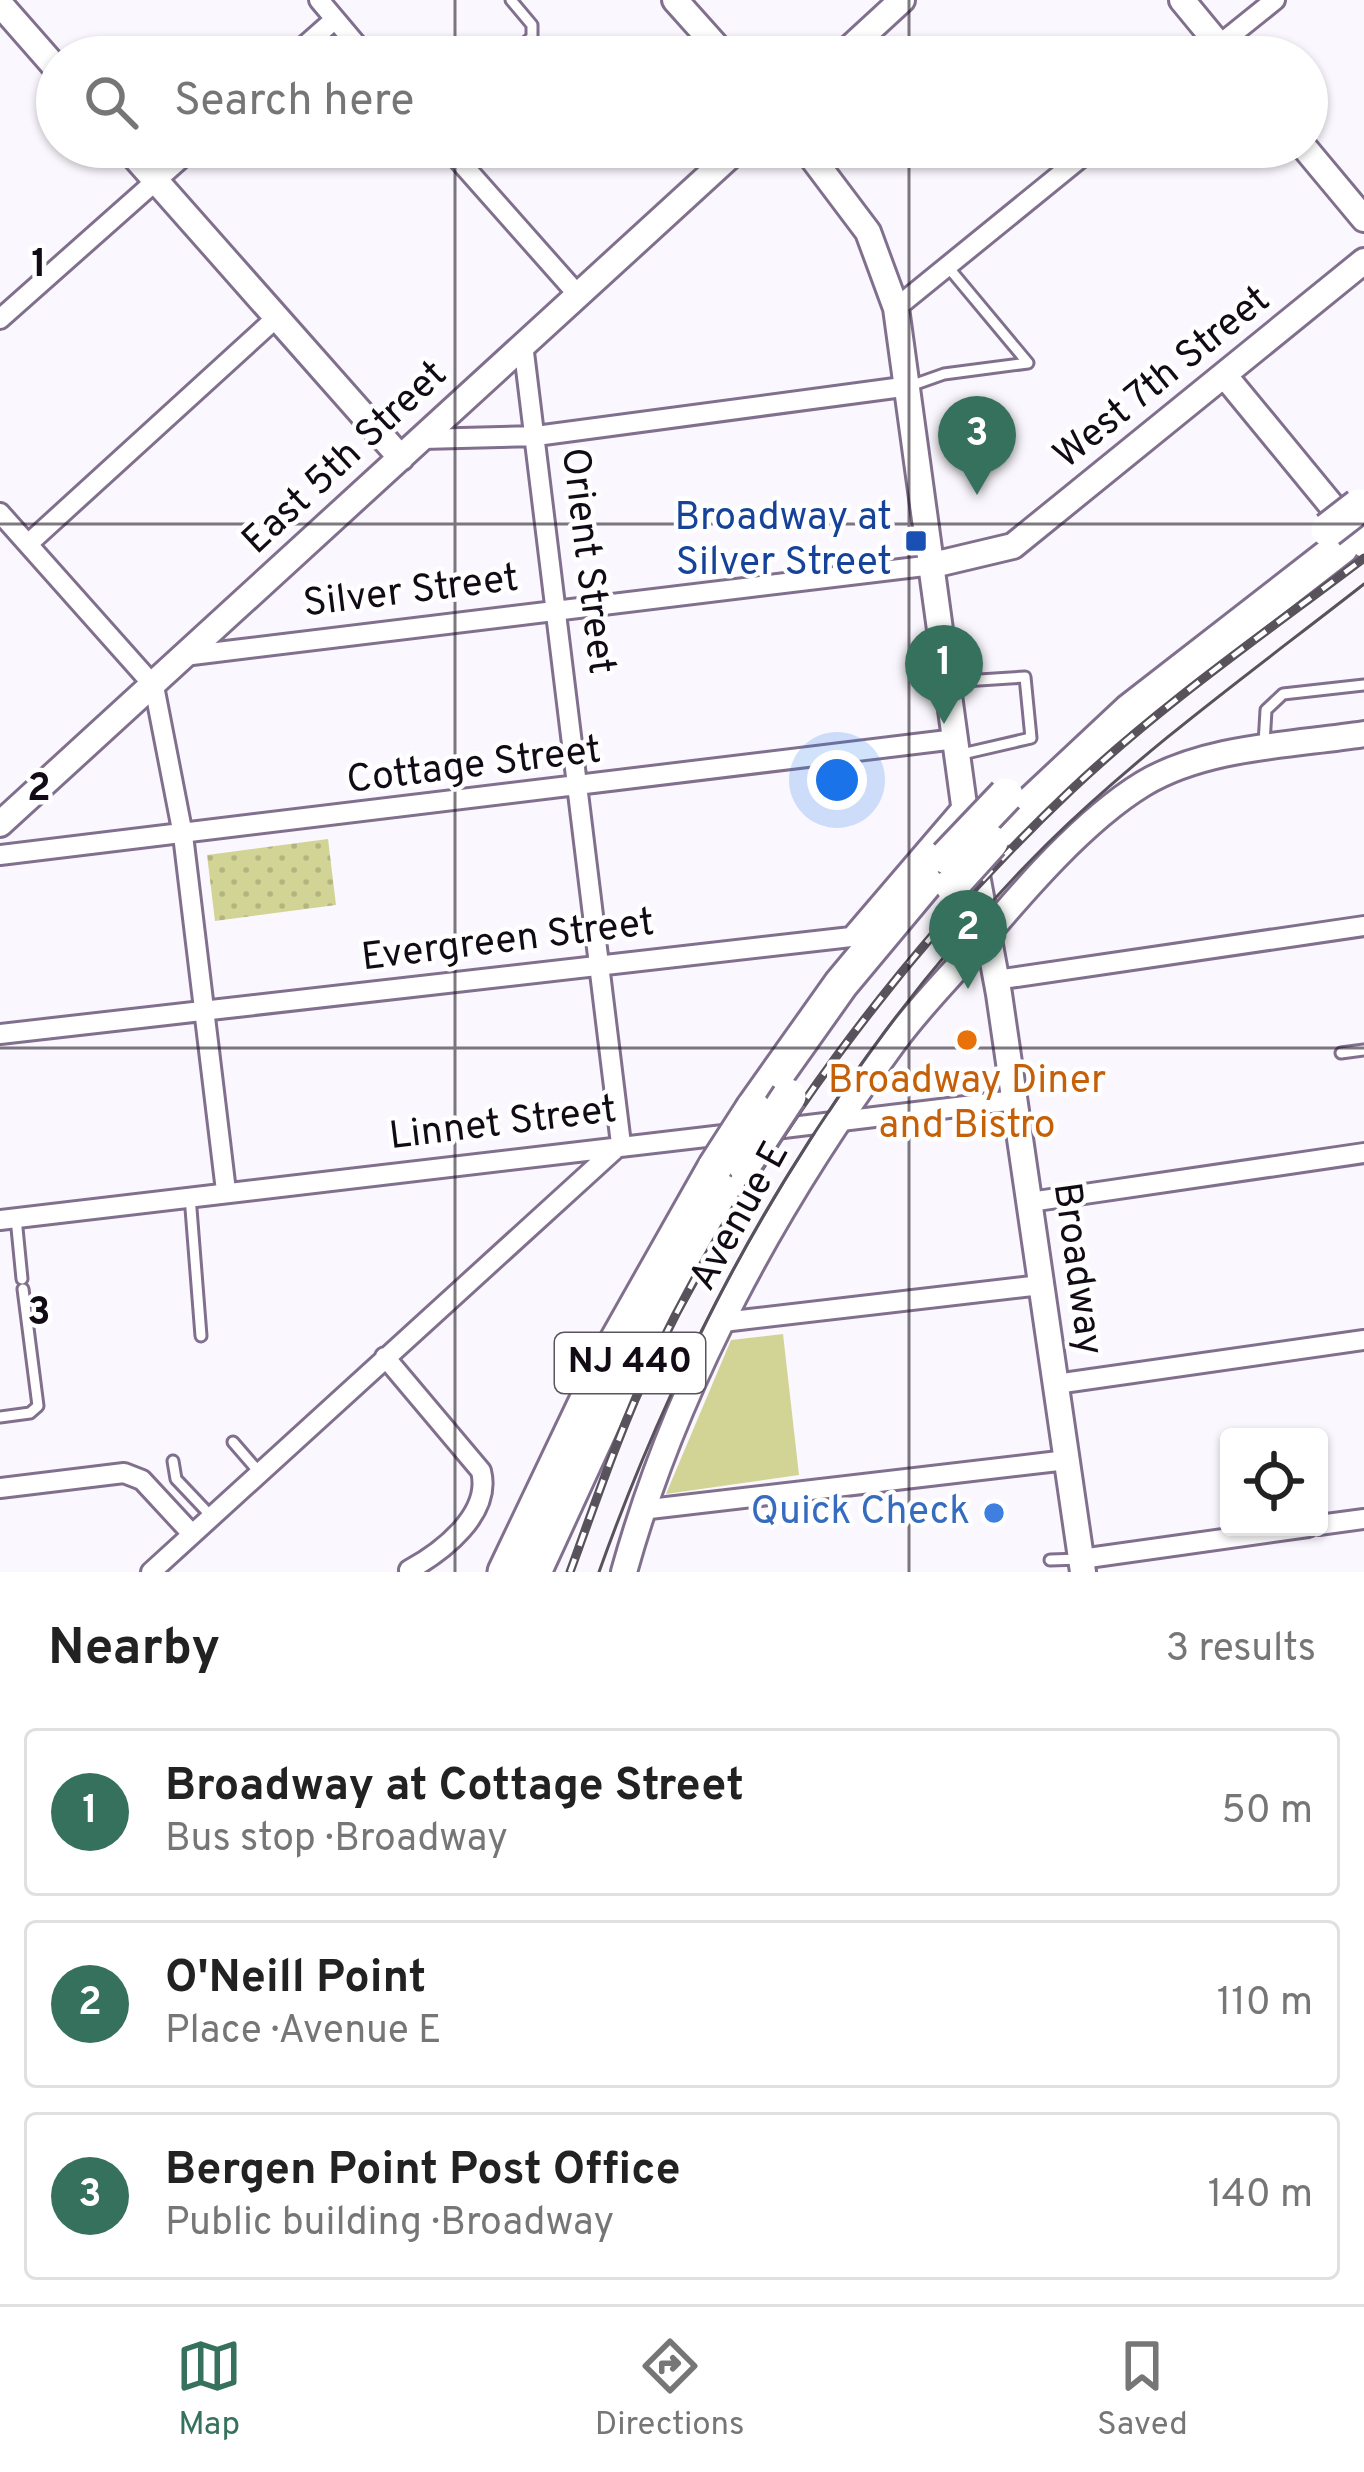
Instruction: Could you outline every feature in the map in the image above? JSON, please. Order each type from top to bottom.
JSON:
[{"type":"highway","name":"NJ 440","points":[[534,1572],[631,1361],[730,1166],[753,1108],[841,984],[1005,812],[1353,527]]},
{"type":"highway","name":"NJ 440","points":[[506,1572],[607,1358],[730,1166],[789,1096],[949,871]]},
{"type":"street","points":[[319,0],[348,36]]},
{"type":"street","points":[[675,0],[707,36]]},
{"type":"street","points":[[863,36],[902,0]]},
{"type":"street","points":[[1182,0],[1206,36]]},
{"type":"street","points":[[1236,36],[1275,0]]},
{"type":"street","points":[[0,4],[36,45]]},
{"type":"street","points":[[316,36],[334,20]]},
{"type":"street","points":[[145,168],[400,458]]},
{"type":"street","points":[[0,319],[171,168]]},
{"type":"street","points":[[466,168],[579,296]]},
{"type":"street","name":"East 5th Street","points":[[0,824],[717,168]]},
{"type":"street","name":"Broadway","points":[[820,168],[868,232],[896,308],[964,805],[1015,1100],[1082,1565]]},
{"type":"street","points":[[896,308],[1068,168]]},
{"type":"street","points":[[1322,168],[1364,219]]},
{"type":"street","name":"West 7th Street","points":[[933,565],[1013,546],[1364,261]]},
{"type":"street","points":[[28,544],[276,318]]},
{"type":"street","name":"Orient Street","points":[[523,344],[559,608],[621,1144]]},
{"type":"street","points":[[1226,376],[1353,527]]},
{"type":"street","points":[[422,440],[536,436],[910,386]]},
{"type":"street","points":[[0,513],[154,686],[182,836],[226,1191]]},
{"type":"street","name":"Silver Street","points":[[184,656],[933,565]]},
{"type":"street","name":"Avenue E","points":[[624,1572],[641,1510],[723,1322],[837,1124],[893,1042],[986,934],[1062,853],[1142,785],[1192,762],[1364,734]]},
{"type":"street","name":"Cottage Street","points":[[0,856],[957,747]]},
{"type":"street","name":"Evergreen Street","points":[[0,1034],[850,937],[964,805]]},
{"type":"street","points":[[996,980],[1364,926]]},
{"type":"street","name":"Linnet Street","points":[[8,1219],[1015,1100]]},
{"type":"street","points":[[152,1572],[621,1144]]},
{"type":"street","points":[[1030,1202],[1364,1153]]},
{"type":"street","points":[[723,1322],[1041,1285]]},
{"type":"street","points":[[1056,1384],[1364,1340]]},
{"type":"street","points":[[386,1358],[482,1471],[485,1486],[478,1508],[452,1539],[409,1570]]},
{"type":"street","points":[[641,1510],[1067,1460]]},
{"type":"street","points":[[0,1488],[124,1473],[142,1480],[192,1534]]},
{"type":"street","points":[[1328,1525],[1364,1519]]},
{"type":"street","points":[[1082,1565],[1254,1536]]},
{"type":"lane","points":[[511,0],[532,25],[532,36]]},
{"type":"lane","points":[[910,386],[944,374],[1028,363],[948,267]]},
{"type":"lane","points":[[948,682],[1025,676],[1030,738],[957,747]]},
{"type":"lane","points":[[1265,749],[1266,710],[1283,694],[1364,685]]},
{"type":"lane","points":[[1341,1053],[1364,1050]]},
{"type":"lane","points":[[190,1196],[201,1336]]},
{"type":"lane","points":[[0,1417],[30,1414],[38,1406],[23,1284],[8,1219]]},
{"type":"lane","points":[[232,1442],[259,1472]]},
{"type":"lane","points":[[173,1461],[176,1479],[211,1516]]},
{"type":"lane","points":[[1050,1560],[1082,1565]]},
{"type":"green space","points":[[328,839],[336,905],[215,921],[207,855]]},
{"type":"green space","points":[[783,1334],[799,1475],[666,1494],[731,1340]]},
{"type":"tram line","points":[[599,1572],[681,1373],[730,1276],[783,1182],[906,1004],[974,921],[1085,808],[1364,584]]},
{"type":"railway","points":[[570,1572],[630,1412],[693,1281],[786,1129],[891,985],[1009,852],[1106,758],[1364,558]]},
{"type":"place","name":"Bergen Point Post Office","points":[[977,495]]},
{"type":"place","name":"Broadway at Silver Street","points":[[916,541]]},
{"type":"place","name":"Broadway at Cottage Street","points":[[944,724]]},
{"type":"place","name":"O'Neill Point","points":[[968,989]]},
{"type":"place","name":"Broadway Diner and Bistro","points":[[967,1040]]},
{"type":"place","name":"Quick Check","points":[[994,1513]]}]
